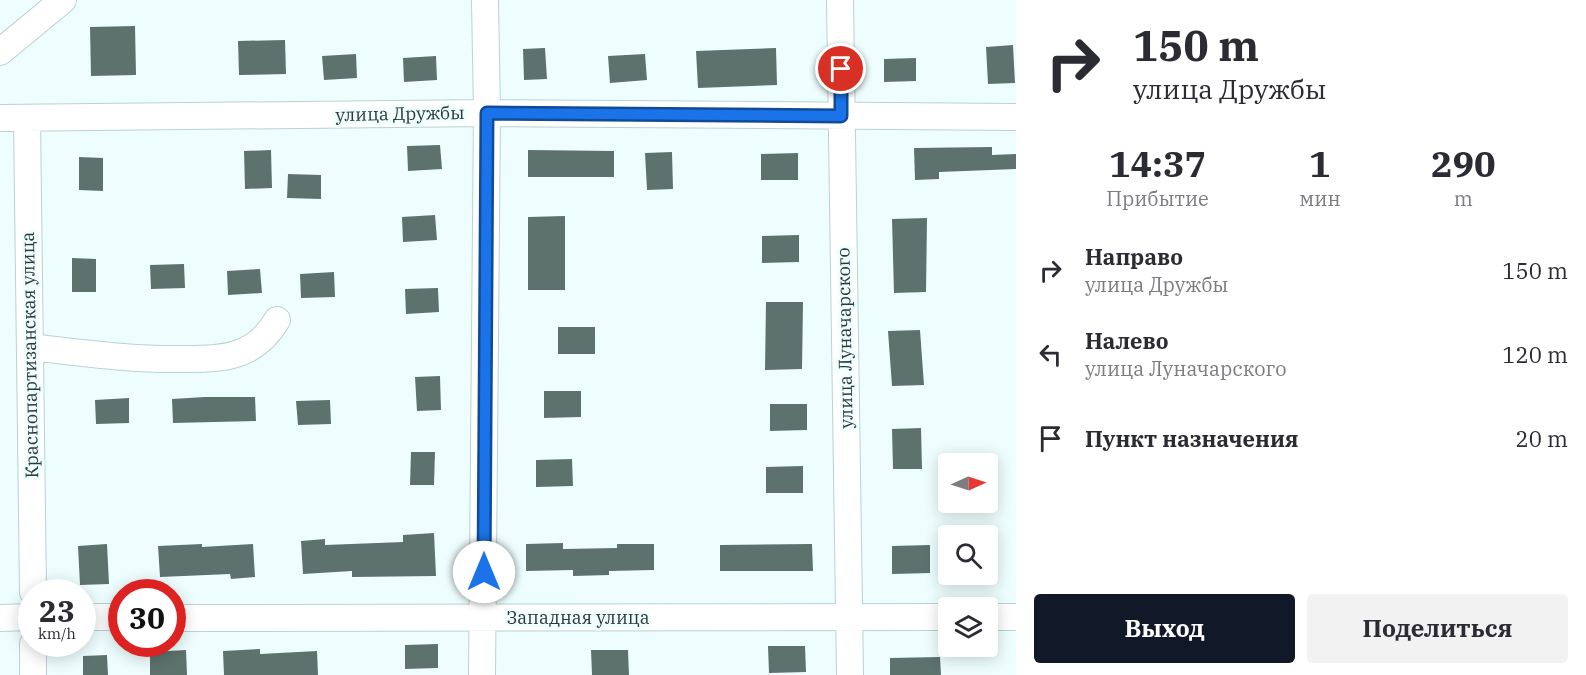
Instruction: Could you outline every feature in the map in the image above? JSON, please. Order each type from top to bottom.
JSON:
[{"type":"street","points":[[0,52],[63,0]]},
{"type":"street","points":[[482,675],[487,113],[485,0]]},
{"type":"street","name":"улица Луначарского","points":[[840,0],[850,675]]},
{"type":"street","name":"улица Дружбы","points":[[0,118],[487,113],[1016,117]]},
{"type":"street","name":"Краснопартизанская улица","points":[[27,118],[33,579]]},
{"type":"street","points":[[30,347],[145,359],[235,355],[268,336],[277,320]]},
{"type":"street","points":[[0,618],[18,617]]},
{"type":"street","name":"Западная улица","points":[[186,618],[938,617]]},
{"type":"street","points":[[998,617],[1016,617]]},
{"type":"street","points":[[33,657],[33,675]]},
{"type":"building","points":[[135,26],[136,75],[91,76],[90,27]]},
{"type":"building","points":[[285,40],[286,74],[239,75],[238,41]]},
{"type":"building","points":[[1013,45],[1015,83],[988,84],[986,47]]},
{"type":"building","points":[[545,48],[547,79],[524,80],[523,49]]},
{"type":"building","points":[[776,48],[777,85],[698,88],[696,51]]},
{"type":"building","points":[[356,54],[357,78],[324,80],[322,56]]},
{"type":"building","points":[[645,54],[647,80],[610,83],[608,56]]},
{"type":"building","points":[[436,56],[437,80],[404,82],[403,58]]},
{"type":"building","points":[[916,58],[916,81],[884,82],[884,59]]},
{"type":"building","points":[[440,145],[442,169],[408,171],[407,146]]},
{"type":"building","points":[[992,147],[992,155],[1016,154],[1016,169],[939,172],[939,179],[915,180],[914,148]]},
{"type":"building","points":[[271,150],[272,188],[245,189],[244,151]]},
{"type":"building","points":[[528,150],[614,151],[614,177],[528,177]]},
{"type":"building","points":[[672,152],[673,189],[647,190],[645,153]]},
{"type":"building","points":[[798,153],[798,180],[761,180],[761,154]]},
{"type":"building","points":[[79,157],[103,158],[103,191],[79,190]]},
{"type":"building","points":[[288,174],[321,175],[321,199],[287,198]]},
{"type":"building","points":[[435,215],[437,240],[403,242],[402,217]]},
{"type":"building","points":[[565,216],[565,290],[528,290],[528,217]]},
{"type":"building","points":[[927,218],[926,292],[894,293],[892,219]]},
{"type":"building","points":[[799,235],[799,262],[762,263],[762,236]]},
{"type":"building","points":[[72,258],[96,259],[96,292],[72,292]]},
{"type":"building","points":[[184,264],[185,288],[151,289],[150,265]]},
{"type":"building","points":[[260,269],[262,293],[228,295],[227,271]]},
{"type":"building","points":[[334,272],[335,297],[301,298],[300,274]]},
{"type":"building","points":[[438,288],[439,312],[406,314],[405,289]]},
{"type":"building","points":[[766,302],[803,302],[802,369],[765,370]]},
{"type":"building","points":[[558,327],[595,327],[595,354],[558,354]]},
{"type":"building","points":[[920,330],[924,385],[892,386],[888,331]]},
{"type":"building","points":[[440,376],[441,410],[417,411],[415,377]]},
{"type":"building","points":[[544,391],[581,391],[581,417],[544,418]]},
{"type":"building","points":[[255,397],[256,421],[173,423],[172,399]]},
{"type":"building","points":[[129,398],[129,423],[96,424],[95,400]]},
{"type":"building","points":[[330,400],[331,424],[298,425],[296,401]]},
{"type":"building","points":[[770,404],[807,404],[807,430],[770,431]]},
{"type":"building","points":[[921,428],[922,469],[893,469],[892,429]]},
{"type":"building","points":[[411,452],[435,452],[434,485],[410,485]]},
{"type":"building","points":[[572,459],[573,486],[536,487],[536,460]]},
{"type":"building","points":[[803,466],[803,493],[766,493],[766,467]]},
{"type":"building","points":[[434,533],[436,576],[352,577],[352,571],[303,574],[301,541],[325,539],[325,545],[403,542],[403,535]]},
{"type":"building","points":[[563,543],[563,549],[617,548],[617,544],[654,544],[654,570],[609,571],[609,575],[573,576],[573,570],[526,571],[526,544]]},
{"type":"building","points":[[107,544],[108,584],[96,584],[96,579],[80,579],[78,546]]},
{"type":"building","points":[[202,544],[202,547],[253,544],[255,577],[231,579],[230,574],[160,577],[158,546]]},
{"type":"building","points":[[812,544],[813,571],[720,571],[720,545]]},
{"type":"building","points":[[930,545],[930,573],[892,574],[892,546]]},
{"type":"building","points":[[438,644],[438,668],[405,669],[405,645]]},
{"type":"building","points":[[768,646],[805,646],[806,672],[769,673]]},
{"type":"building","points":[[260,649],[260,654],[317,651],[318,675],[224,675],[223,651]]},
{"type":"building","points":[[186,650],[187,675],[150,675],[150,657],[186,657]]},
{"type":"building","points":[[591,650],[628,650],[629,675],[592,675]]},
{"type":"building","points":[[107,655],[108,675],[83,675],[83,657]]},
{"type":"building","points":[[940,657],[941,675],[890,675],[890,658]]},
{"type":"route","points":[[484,572],[487,113],[841,116],[841,69]]}]
